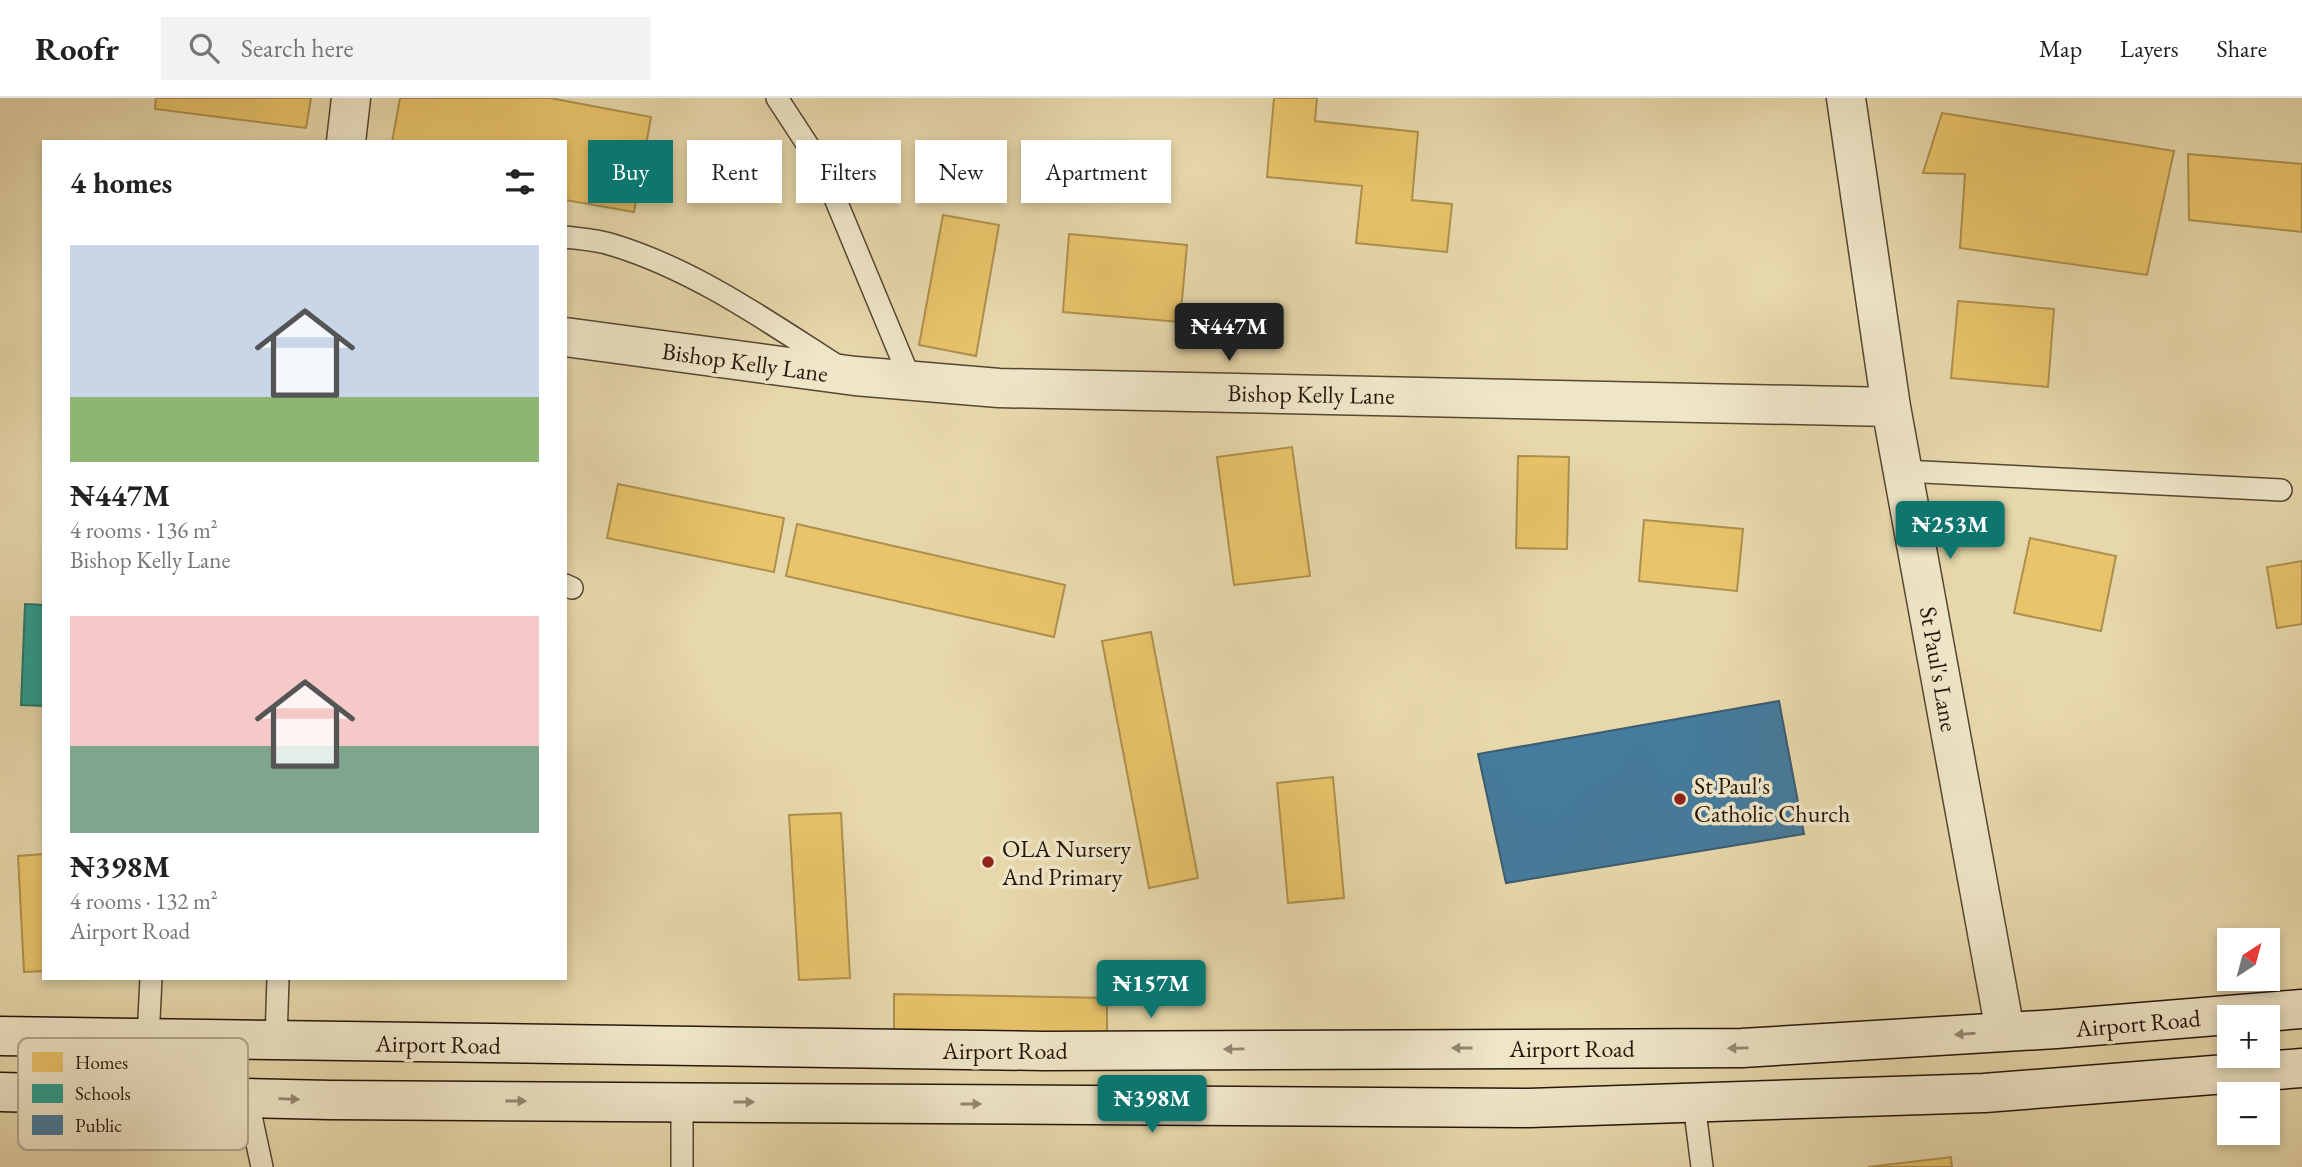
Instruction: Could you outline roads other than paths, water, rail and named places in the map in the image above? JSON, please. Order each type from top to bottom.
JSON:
[{"type":"main road","points":[[346,140],[351,98]]},
{"type":"main road","name":"St Paul's Lane","points":[[1846,98],[1891,407],[2005,1031]]},
{"type":"main road","name":"Bishop Kelly Lane","points":[[567,337],[855,376],[999,387],[1891,407]]},
{"type":"main road","name":"Airport Road","points":[[248,1040],[1044,1051],[1742,1048],[2302,1009]]},
{"type":"main road","name":"Airport Road","points":[[0,1036],[148,1038]]},
{"type":"main road","points":[[248,1097],[1529,1108],[1984,1093],[2302,1068]]},
{"type":"main road","points":[[0,1092],[18,1092]]},
{"type":"lane","points":[[777,98],[822,167],[911,381]]},
{"type":"lane","points":[[567,237],[611,244],[666,265],[730,298],[855,376]]},
{"type":"lane","points":[[1903,471],[2281,490]]},
{"type":"lane","points":[[148,1038],[151,980]]},
{"type":"lane","points":[[276,1041],[278,980]]},
{"type":"lane","points":[[248,1102],[262,1167]]},
{"type":"lane","points":[[682,1102],[682,1167]]},
{"type":"lane","points":[[1694,1102],[1702,1167]]},
{"type":"place","name":"St Paul's Catholic Church","points":[[1680,799]]},
{"type":"place","name":"OLA Nursery And Primary","points":[[988,862]]}]
